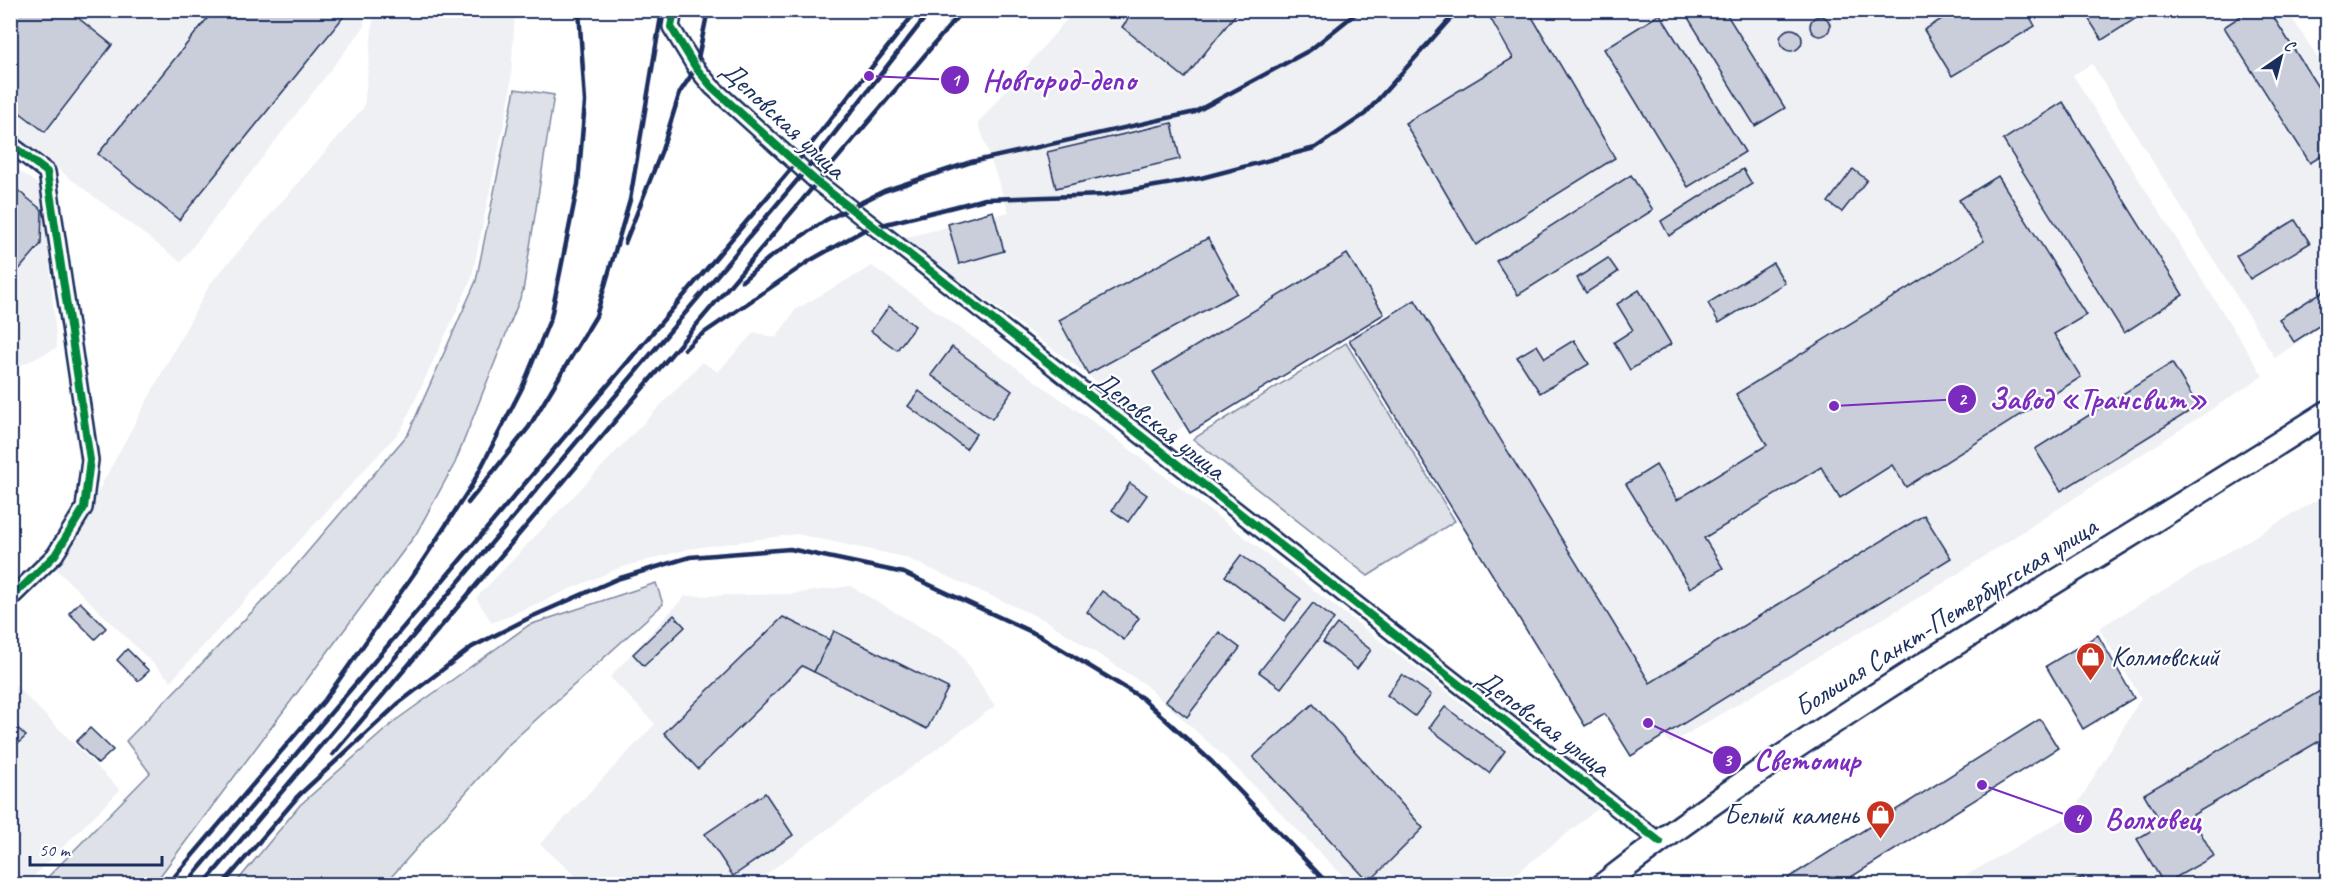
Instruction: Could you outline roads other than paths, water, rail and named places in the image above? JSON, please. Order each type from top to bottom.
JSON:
[{"type":"main road","name":"Большая Санкт-Петербургская улица","points":[[1604,885],[1660,842],[1803,742],[1977,629],[2322,419]]},
{"type":"street","name":"Деповская улица","points":[[674,10],[671,27],[701,74],[817,182],[1660,842]]},
{"type":"street","points":[[10,144],[47,172],[90,460],[84,508],[55,555],[10,599]]},
{"type":"railway","points":[[175,876],[324,701],[418,568],[472,485],[522,388],[551,317],[578,184],[585,102],[579,10]]},
{"type":"railway","points":[[468,503],[529,427],[596,316],[630,200],[662,10]]},
{"type":"railway","points":[[691,74],[696,68],[708,10]]},
{"type":"railway","points":[[186,884],[796,163],[917,10]]},
{"type":"railway","points":[[204,884],[805,171],[931,10]]},
{"type":"railway","points":[[333,754],[963,10]]},
{"type":"railway","points":[[742,281],[769,258],[826,220],[884,191],[971,162],[1195,112],[1310,50],[1360,10]]},
{"type":"railway","points":[[685,349],[695,339],[811,260],[866,229],[985,199],[1104,195],[1201,178],[1315,148],[1365,114],[1458,10]]},
{"type":"railway","points":[[625,243],[662,150],[680,92],[696,68]]},
{"type":"railway","points":[[296,798],[399,703],[472,647],[531,617],[617,579],[690,557],[790,549],[904,573],[1038,635],[1142,698],[1212,762],[1328,884]]},
{"type":"railway","points":[[223,884],[301,793]]},
{"type":"place","name":"Новгород-депо","points":[[869,76]]},
{"type":"place","name":"Завод «Трансвит»","points":[[1834,406]]},
{"type":"place","name":"Колмовский","points":[[2090,682]]},
{"type":"place","name":"Светомир","points":[[1648,723]]},
{"type":"place","name":"Волховец","points":[[1982,785]]},
{"type":"place","name":"Белый камень","points":[[1880,840]]}]
